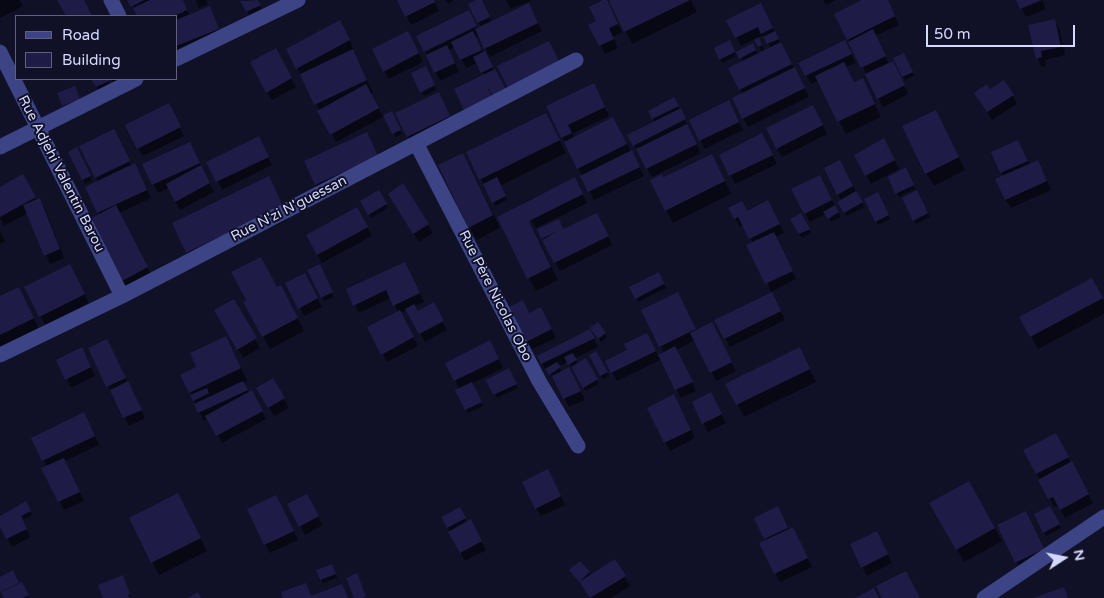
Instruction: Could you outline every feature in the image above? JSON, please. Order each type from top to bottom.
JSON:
[{"type":"street","points":[[110,0],[118,15]]},
{"type":"street","points":[[178,58],[298,0]]},
{"type":"street","name":"Rue Adjehi Valentin Barou","points":[[0,52],[122,296]]},
{"type":"street","name":"Rue N'zi N'guessan","points":[[0,355],[122,296],[576,60]]},
{"type":"street","points":[[0,147],[134,80]]},
{"type":"street","name":"Rue Père Nicolas Obo","points":[[416,143],[539,381],[578,446]]},
{"type":"street","points":[[984,598],[1104,517]]},
{"type":"building","points":[[57,0],[84,0],[92,15],[65,15]]},
{"type":"building","points":[[127,0],[144,0],[131,7]]},
{"type":"building","points":[[150,0],[183,0],[187,10],[176,15],[136,15],[133,8]]},
{"type":"building","points":[[258,0],[261,5],[246,12],[240,1]]},
{"type":"building","points":[[397,0],[434,0],[435,2],[405,17]]},
{"type":"building","points":[[476,0],[482,0],[490,17],[477,23],[468,4]]},
{"type":"building","points":[[607,0],[618,24],[609,28],[614,39],[599,46],[588,25],[596,21],[589,7]]},
{"type":"building","points":[[690,0],[624,32],[609,1]]},
{"type":"building","points":[[862,0],[888,0],[895,16],[847,40],[834,14]]},
{"type":"building","points":[[1016,0],[1042,0],[1020,9]]},
{"type":"building","points":[[529,3],[538,23],[484,49],[475,29]]},
{"type":"building","points":[[761,3],[773,28],[761,34],[758,27],[735,38],[726,20]]},
{"type":"building","points":[[210,6],[219,29],[178,45],[178,19]]},
{"type":"building","points":[[469,10],[477,26],[424,52],[416,36]]},
{"type":"building","points":[[1055,19],[1061,47],[1041,51],[1042,57],[1036,59],[1028,25]]},
{"type":"building","points":[[340,20],[350,40],[296,69],[286,49]]},
{"type":"building","points":[[873,29],[886,56],[861,68],[848,42]]},
{"type":"building","points":[[408,31],[419,53],[383,72],[372,49]]},
{"type":"building","points":[[473,31],[482,50],[460,60],[451,42]]},
{"type":"building","points":[[775,31],[779,39],[767,44],[763,37]]},
{"type":"building","points":[[759,37],[762,45],[758,47],[754,40]]},
{"type":"building","points":[[730,40],[735,52],[719,60],[714,48]]},
{"type":"building","points":[[845,40],[852,54],[805,76],[798,63]]},
{"type":"building","points":[[549,41],[561,65],[509,90],[497,66]]},
{"type":"building","points":[[781,42],[792,64],[739,90],[728,68]]},
{"type":"building","points":[[753,43],[756,50],[739,59],[736,52]]},
{"type":"building","points":[[447,45],[455,63],[434,73],[426,55]]},
{"type":"building","points":[[276,48],[292,78],[266,93],[250,62]]},
{"type":"building","points":[[353,49],[367,80],[314,105],[300,74]]},
{"type":"building","points":[[485,51],[493,67],[481,73],[473,57]]},
{"type":"building","points":[[904,53],[913,72],[902,77],[893,58]]},
{"type":"building","points":[[893,61],[905,85],[877,99],[865,74]]},
{"type":"building","points":[[844,62],[854,82],[863,78],[875,104],[837,122],[815,76]]},
{"type":"building","points":[[426,66],[435,85],[420,93],[411,73]]},
{"type":"building","points":[[795,67],[805,88],[742,119],[732,98]]},
{"type":"building","points":[[495,69],[507,91],[494,98],[486,84],[492,97],[464,110],[454,89]]},
{"type":"building","points":[[92,80],[108,80],[109,81],[96,87]]},
{"type":"building","points":[[1004,80],[1014,95],[987,112],[974,93],[987,84],[990,89]]},
{"type":"building","points":[[594,83],[605,107],[568,125],[572,133],[561,138],[546,106]]},
{"type":"building","points":[[366,84],[379,108],[330,135],[317,111]]},
{"type":"building","points":[[75,86],[80,99],[62,106],[57,93]]},
{"type":"building","points":[[439,92],[450,116],[407,137],[395,113]]},
{"type":"building","points":[[674,97],[679,106],[652,119],[648,111]]},
{"type":"building","points":[[729,100],[739,122],[699,141],[689,120]]},
{"type":"building","points":[[169,103],[181,127],[137,149],[125,125]]},
{"type":"building","points":[[813,105],[823,125],[776,149],[766,128]]},
{"type":"building","points":[[681,108],[686,119],[633,146],[627,135]]},
{"type":"building","points":[[936,110],[959,157],[925,174],[902,126]]},
{"type":"building","points":[[392,111],[401,130],[392,134],[383,115]]},
{"type":"building","points":[[546,113],[560,140],[479,180],[466,152]]},
{"type":"building","points":[[613,117],[627,144],[577,169],[564,142]]},
{"type":"building","points":[[687,124],[697,144],[646,169],[636,149]]},
{"type":"building","points":[[114,129],[130,161],[95,178],[79,146]]},
{"type":"building","points":[[367,132],[378,156],[315,185],[304,161]]},
{"type":"building","points":[[762,133],[773,155],[729,176],[719,155]]},
{"type":"building","points":[[259,136],[269,157],[216,182],[206,162]]},
{"type":"building","points":[[884,138],[895,160],[865,176],[854,155]]},
{"type":"building","points":[[1018,140],[1028,161],[1000,173],[991,152]]},
{"type":"building","points":[[190,142],[200,163],[152,185],[142,164]]},
{"type":"building","points":[[77,147],[91,176],[82,180],[68,152]]},
{"type":"building","points":[[632,150],[640,167],[588,192],[580,176]]},
{"type":"building","points":[[463,153],[493,215],[468,228],[438,165]]},
{"type":"building","points":[[712,154],[725,181],[665,211],[650,180],[662,174],[664,177]]},
{"type":"building","points":[[840,160],[853,186],[837,195],[824,168]]},
{"type":"building","points":[[1038,160],[1047,181],[1005,200],[995,179]]},
{"type":"building","points":[[135,163],[147,190],[97,213],[85,187]]},
{"type":"building","points":[[201,165],[210,183],[175,202],[166,184]]},
{"type":"building","points":[[906,167],[914,185],[895,194],[888,177]]},
{"type":"building","points":[[23,174],[36,197],[0,217],[0,187]]},
{"type":"building","points":[[820,175],[832,200],[804,214],[791,189]]},
{"type":"building","points":[[269,176],[283,206],[186,253],[172,223]]},
{"type":"building","points":[[497,177],[506,196],[492,203],[483,184]]},
{"type":"building","points":[[575,177],[583,194],[529,221],[551,267],[527,279],[497,217]]},
{"type":"building","points":[[403,183],[429,224],[413,234],[388,194]]},
{"type":"building","points":[[379,190],[387,204],[368,215],[360,201]]},
{"type":"building","points":[[917,190],[928,213],[913,221],[902,198]]},
{"type":"building","points":[[856,191],[863,202],[844,213],[837,202]]},
{"type":"building","points":[[878,192],[889,215],[875,222],[864,199]]},
{"type":"building","points":[[40,198],[60,249],[44,256],[23,205]]},
{"type":"building","points":[[768,200],[780,224],[749,239],[738,217],[734,219],[728,208],[742,201],[747,211]]},
{"type":"building","points":[[116,205],[148,267],[122,281],[90,219]]},
{"type":"building","points":[[835,205],[839,212],[828,219],[823,212]]},
{"type":"building","points":[[357,207],[368,227],[317,255],[306,235]]},
{"type":"building","points":[[597,213],[609,236],[554,263],[542,240],[560,230],[541,239],[537,229],[559,219],[563,229]]},
{"type":"building","points":[[801,213],[810,229],[799,234],[790,219]]},
{"type":"building","points":[[774,232],[793,271],[765,284],[746,245]]},
{"type":"building","points":[[261,257],[277,287],[281,285],[298,318],[262,337],[243,302],[246,300],[231,272]]},
{"type":"building","points":[[405,262],[420,293],[393,306],[386,290],[353,306],[346,289]]},
{"type":"building","points":[[70,264],[85,294],[39,317],[24,287]]},
{"type":"building","points":[[320,264],[333,292],[321,298],[307,270]]},
{"type":"building","points":[[659,272],[664,284],[635,299],[629,287]]},
{"type":"building","points":[[305,273],[318,298],[298,309],[285,283]]},
{"type":"building","points":[[1092,278],[1103,298],[1030,337],[1019,317]]},
{"type":"building","points":[[19,287],[34,318],[0,335],[0,296]]},
{"type":"building","points":[[678,292],[696,329],[659,347],[641,310]]},
{"type":"building","points":[[772,292],[781,311],[724,339],[714,320]]},
{"type":"building","points":[[234,299],[257,338],[237,350],[214,310]]},
{"type":"building","points":[[523,300],[529,313],[541,307],[552,329],[526,342],[509,307]]},
{"type":"building","points":[[434,302],[444,321],[419,334],[405,309],[414,304],[418,311]]},
{"type":"building","points":[[400,310],[414,337],[381,355],[367,327]]},
{"type":"building","points":[[598,322],[606,333],[598,339],[590,328]]},
{"type":"building","points":[[712,322],[732,362],[710,373],[690,333]]},
{"type":"building","points":[[590,329],[595,338],[541,364],[537,356]]},
{"type":"building","points":[[647,333],[656,351],[611,373],[605,361],[627,350],[624,344]]},
{"type":"building","points":[[226,336],[241,368],[189,393],[180,375],[196,367],[190,353]]},
{"type":"building","points":[[107,339],[126,378],[106,387],[88,348]]},
{"type":"building","points":[[490,340],[499,359],[454,381],[445,363]]},
{"type":"building","points":[[675,346],[693,382],[675,390],[658,355]]},
{"type":"building","points":[[82,347],[91,367],[65,380],[56,360]]},
{"type":"building","points":[[800,347],[810,369],[736,405],[725,384]]},
{"type":"building","points":[[596,351],[608,372],[600,376],[589,355]]},
{"type":"building","points":[[573,353],[577,360],[568,365],[564,357]]},
{"type":"building","points":[[586,358],[598,379],[583,388],[571,367]]},
{"type":"building","points":[[557,362],[561,367],[549,375],[545,369]]},
{"type":"building","points":[[569,367],[581,391],[563,399],[552,376]]},
{"type":"building","points":[[509,368],[517,384],[493,395],[486,380]]},
{"type":"building","points":[[273,378],[285,398],[268,408],[256,388]]},
{"type":"building","points":[[128,381],[142,410],[123,418],[110,390]]},
{"type":"building","points":[[243,381],[248,390],[198,413],[194,404]]},
{"type":"building","points":[[472,382],[482,402],[465,410],[455,390]]},
{"type":"building","points":[[207,388],[209,393],[193,401],[190,395]]},
{"type":"building","points":[[252,390],[263,411],[216,436],[205,416]]},
{"type":"building","points":[[711,392],[722,414],[702,424],[692,402]]},
{"type":"building","points":[[674,394],[691,430],[664,443],[647,408]]},
{"type":"building","points":[[84,412],[95,436],[42,461],[31,438]]},
{"type":"building","points":[[1056,433],[1069,457],[1036,474],[1023,450]]},
{"type":"building","points":[[64,458],[80,492],[58,502],[41,468]]},
{"type":"building","points":[[1072,461],[1089,494],[1060,510],[1053,497],[1048,499],[1038,480]]},
{"type":"building","points":[[548,469],[561,496],[535,509],[522,482]]},
{"type":"building","points":[[969,481],[995,528],[956,550],[929,503]]},
{"type":"building","points":[[178,493],[201,538],[151,563],[129,518]]},
{"type":"building","points":[[307,494],[319,516],[299,527],[287,504]]},
{"type":"building","points":[[276,495],[294,531],[264,545],[247,509]]},
{"type":"building","points":[[26,501],[31,511],[21,516],[27,529],[6,539],[0,527],[0,516]]},
{"type":"building","points":[[778,506],[788,528],[764,539],[754,518]]},
{"type":"building","points":[[1050,506],[1060,524],[1043,533],[1034,514]]},
{"type":"building","points":[[460,507],[466,518],[447,528],[441,517]]},
{"type":"building","points":[[1026,511],[1044,549],[1015,563],[997,525]]},
{"type":"building","points":[[471,519],[482,541],[460,553],[448,532]]},
{"type":"building","points":[[793,527],[808,558],[774,574],[759,543]]},
{"type":"building","points":[[877,531],[888,554],[861,568],[850,544]]},
{"type":"building","points":[[615,559],[626,576],[590,598],[579,582]]},
{"type":"building","points":[[580,561],[590,572],[579,582],[569,570]]},
{"type":"building","points":[[332,564],[336,574],[320,580],[316,570]]},
{"type":"building","points":[[13,570],[19,583],[0,592],[0,577]]},
{"type":"building","points":[[906,571],[920,598],[882,598],[876,586]]},
{"type":"building","points":[[357,573],[366,597],[354,598],[346,578]]},
{"type":"building","points":[[123,575],[130,598],[103,598],[98,585]]},
{"type":"building","points":[[22,582],[29,595],[23,598],[4,598],[1,592]]},
{"type":"building","points":[[306,583],[311,596],[342,584],[348,598],[283,598],[281,592]]},
{"type":"building","points":[[1064,587],[1068,598],[1033,598]]},
{"type":"building","points":[[874,588],[879,598],[855,598]]},
{"type":"building","points":[[198,592],[201,598],[188,598]]}]
